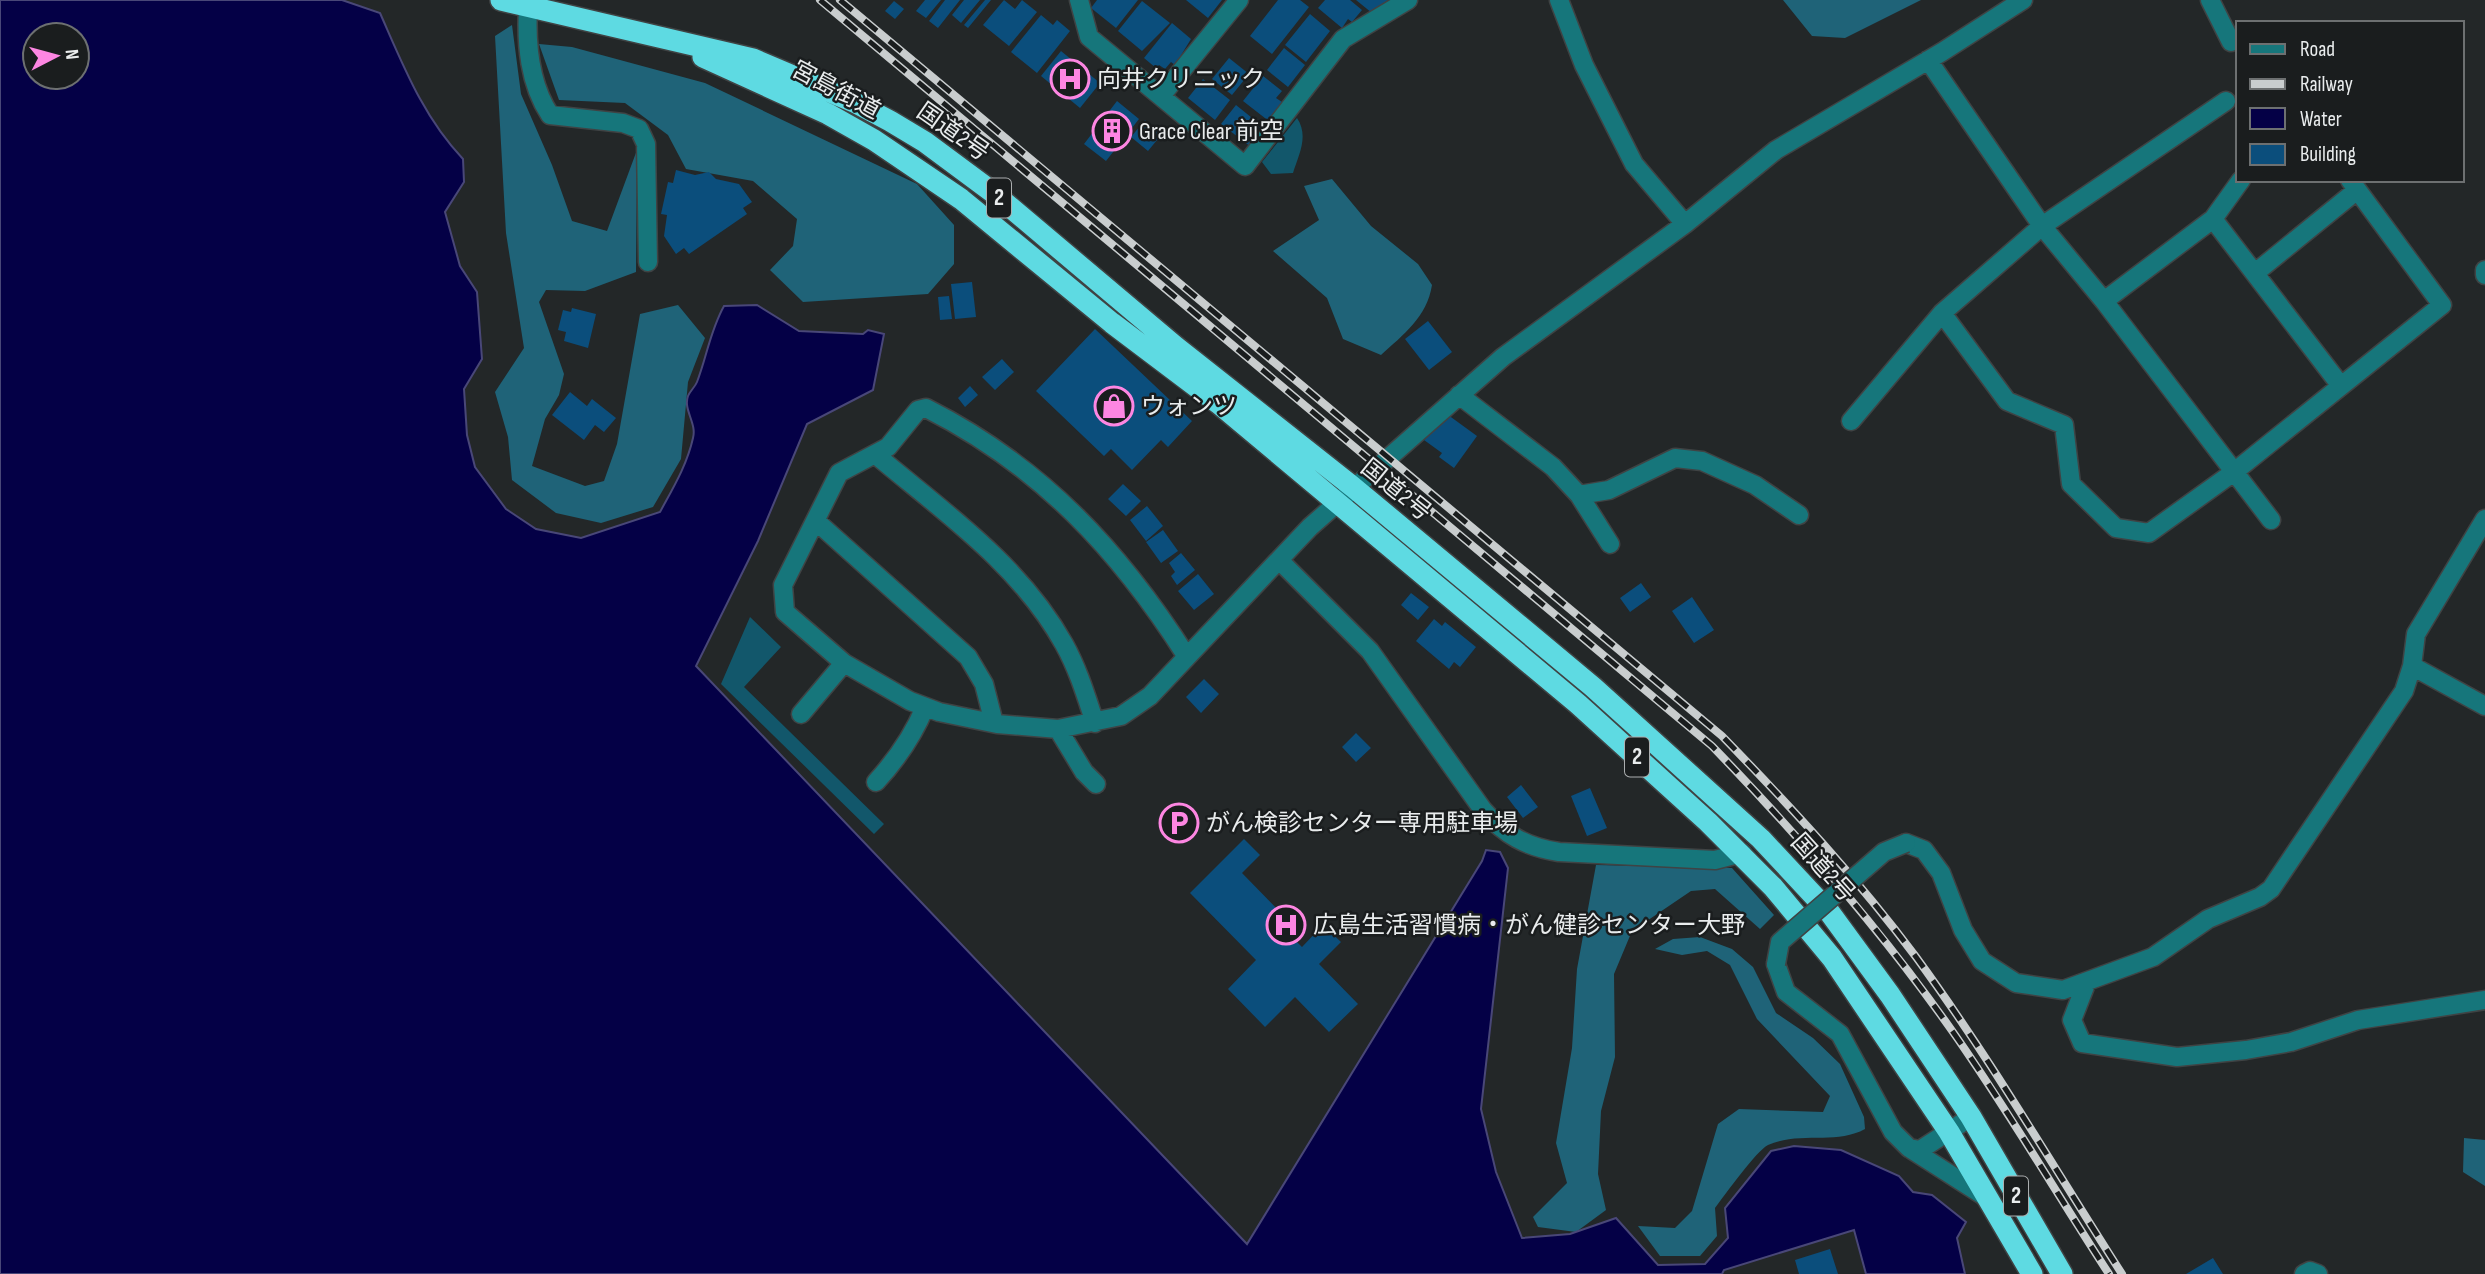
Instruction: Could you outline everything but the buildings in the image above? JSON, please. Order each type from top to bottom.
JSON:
[{"type":"highway","name":"国道2号","points":[[502,0],[753,59],[854,102],[913,135],[990,191],[1186,355],[1353,487],[1593,687],[1761,839],[1830,913],[1861,953],[1971,1118],[2062,1274]]},
{"type":"highway","name":"宮島街道","points":[[584,20],[660,42],[734,69],[781,90],[874,140],[961,199],[1133,339]]},
{"type":"highway","name":"国道2号","points":[[1133,339],[1197,386],[1578,704],[1742,853],[1832,958],[1949,1132],[2009,1230],[2032,1274]]},
{"type":"street","points":[[1079,0],[1089,37],[1245,166],[1343,39],[1408,0]]},
{"type":"street","points":[[1161,96],[1239,0]]},
{"type":"street","points":[[1559,0],[1584,65],[1634,164],[1685,224]]},
{"type":"street","points":[[1187,657],[1129,571],[1042,482],[994,447],[926,408],[918,410],[888,447],[839,473],[817,522],[794,558],[783,585],[785,612],[844,663],[882,687],[925,706],[994,723],[1058,729],[1102,722],[1142,704],[1337,502],[1503,357],[1685,224],[1776,150],[2023,0]]},
{"type":"street","points":[[2210,0],[2231,42]]},
{"type":"street","points":[[528,6],[527,32],[532,72],[540,100],[550,115],[623,122],[639,129],[646,144],[648,262]]},
{"type":"street","points":[[1928,60],[2042,226],[2104,301],[2271,520]]},
{"type":"street","points":[[1851,421],[1942,313],[2042,226],[2226,102]]},
{"type":"street","points":[[2104,301],[2213,219],[2240,182]]},
{"type":"street","points":[[1942,313],[2007,401],[2064,425],[2071,484],[2116,527],[2149,533],[2234,472],[2442,305],[2353,185],[2255,273]]},
{"type":"street","points":[[2213,219],[2340,386]]},
{"type":"street","points":[[2485,270],[2485,275]]},
{"type":"street","points":[[1459,395],[1553,467],[1580,495],[1610,544]]},
{"type":"street","points":[[876,455],[987,548],[1025,588],[1065,645],[1102,722]]},
{"type":"street","points":[[1580,495],[1609,490],[1675,458],[1702,461],[1755,485],[1799,515]]},
{"type":"street","points":[[2009,1230],[1985,1198],[1970,1185],[1909,1148],[1885,1119],[1840,1034],[1786,992],[1776,964],[1780,942],[1884,852],[1906,843],[1924,850],[1941,873],[1963,930],[1982,961],[2016,983],[2063,990],[2086,984],[2153,957],[2208,919],[2260,897],[2272,889],[2404,691],[2412,666],[2416,634],[2485,519]]},
{"type":"street","points":[[817,522],[968,657],[984,684],[994,723]]},
{"type":"street","points":[[1279,560],[1370,651],[1483,810],[1498,827],[1516,840],[1559,852],[1715,860],[1742,853]]},
{"type":"street","points":[[801,714],[844,663]]},
{"type":"street","points":[[2412,666],[2485,706]]},
{"type":"street","points":[[876,782],[898,759],[913,735],[925,706]]},
{"type":"street","points":[[1058,729],[1084,772],[1096,784]]},
{"type":"street","points":[[2086,984],[2072,1020],[2082,1043],[2177,1057],[2291,1042],[2358,1020],[2485,1000]]},
{"type":"street","points":[[1909,1148],[1926,1148],[1971,1118]]},
{"type":"street","points":[[2304,1274],[2310,1271],[2318,1274]]},
{"type":"shaded area","points":[[1783,0],[1921,0],[1845,38],[1812,36]]},
{"type":"shaded area","points":[[512,25],[521,94],[552,165],[572,221],[607,231],[637,150],[636,272],[585,291],[546,290],[539,302],[564,374],[559,395],[545,419],[532,466],[585,486],[604,481],[617,444],[640,314],[678,305],[705,338],[688,382],[681,459],[653,507],[601,523],[556,513],[512,480],[508,437],[495,392],[524,348],[506,233],[495,36]]},
{"type":"shaded area","points":[[539,44],[572,47],[705,83],[917,184],[954,225],[954,264],[928,294],[803,302],[770,270],[793,246],[797,219],[753,181],[686,169],[668,135],[625,103],[559,100]]},
{"type":"shaded area","points":[[1297,118],[1303,138],[1293,173],[1271,174],[1262,162]]},
{"type":"shaded area","points":[[1332,179],[1371,226],[1418,264],[1432,285],[1419,316],[1381,355],[1343,339],[1327,298],[1273,251],[1319,220],[1304,186]]},
{"type":"shaded area","points":[[750,617],[781,647],[744,687],[884,824],[874,834],[721,684]]},
{"type":"shaded area","points":[[1596,865],[1732,868],[1774,915],[1760,929],[1715,889],[1691,891],[1632,931],[1614,974],[1615,1057],[1601,1111],[1598,1174],[1606,1210],[1576,1232],[1538,1227],[1533,1217],[1567,1183],[1556,1143],[1572,1048],[1577,969]]},
{"type":"shaded area","points":[[1700,937],[1732,949],[1753,967],[1776,1013],[1813,1038],[1840,1064],[1864,1117],[1865,1129],[1842,1136],[1792,1139],[1768,1145],[1749,1164],[1715,1208],[1717,1236],[1700,1256],[1660,1256],[1638,1226],[1675,1228],[1692,1211],[1718,1124],[1739,1109],[1823,1112],[1830,1096],[1757,1019],[1730,965],[1707,951],[1682,955],[1655,949],[1673,939]]},
{"type":"shaded area","points":[[2464,1138],[2485,1140],[2485,1186],[2463,1172]]},
{"type":"water","points":[[0,0],[342,0],[380,13],[425,108],[463,159],[464,182],[445,212],[460,266],[477,292],[482,359],[464,389],[467,435],[475,467],[506,509],[536,529],[581,538],[660,512],[687,458],[694,432],[687,406],[688,396],[697,382],[715,325],[724,306],[757,305],[799,331],[863,334],[868,330],[884,334],[873,390],[807,424],[758,541],[696,666],[1247,1244],[1482,861],[1486,850],[1500,852],[1508,868],[1481,1109],[1496,1172],[1522,1238],[1570,1234],[1616,1218],[1658,1265],[1705,1264],[1728,1238],[1725,1208],[1771,1151],[1794,1146],[1841,1150],[1899,1176],[1913,1192],[1932,1195],[1966,1222],[1957,1238],[1965,1274],[1866,1274],[1854,1230],[1724,1270],[1722,1274],[0,1274]]},
{"type":"railway","points":[[820,0],[1712,746],[1835,881],[1921,988],[1990,1086],[2109,1274]]},
{"type":"railway","points":[[840,0],[1722,736],[1823,844],[1916,957],[1996,1074],[2122,1274]]},
{"type":"place","name":"向井クリニック","points":[[1070,79]]},
{"type":"place","name":"Grace Clear 前空","points":[[1112,131]]},
{"type":"place","name":"ウォンツ","points":[[1114,406]]},
{"type":"place","name":"がん検診センター専用駐車場","points":[[1179,823]]},
{"type":"place","name":"広島生活習慣病・がん健診センター大野","points":[[1286,925]]}]
